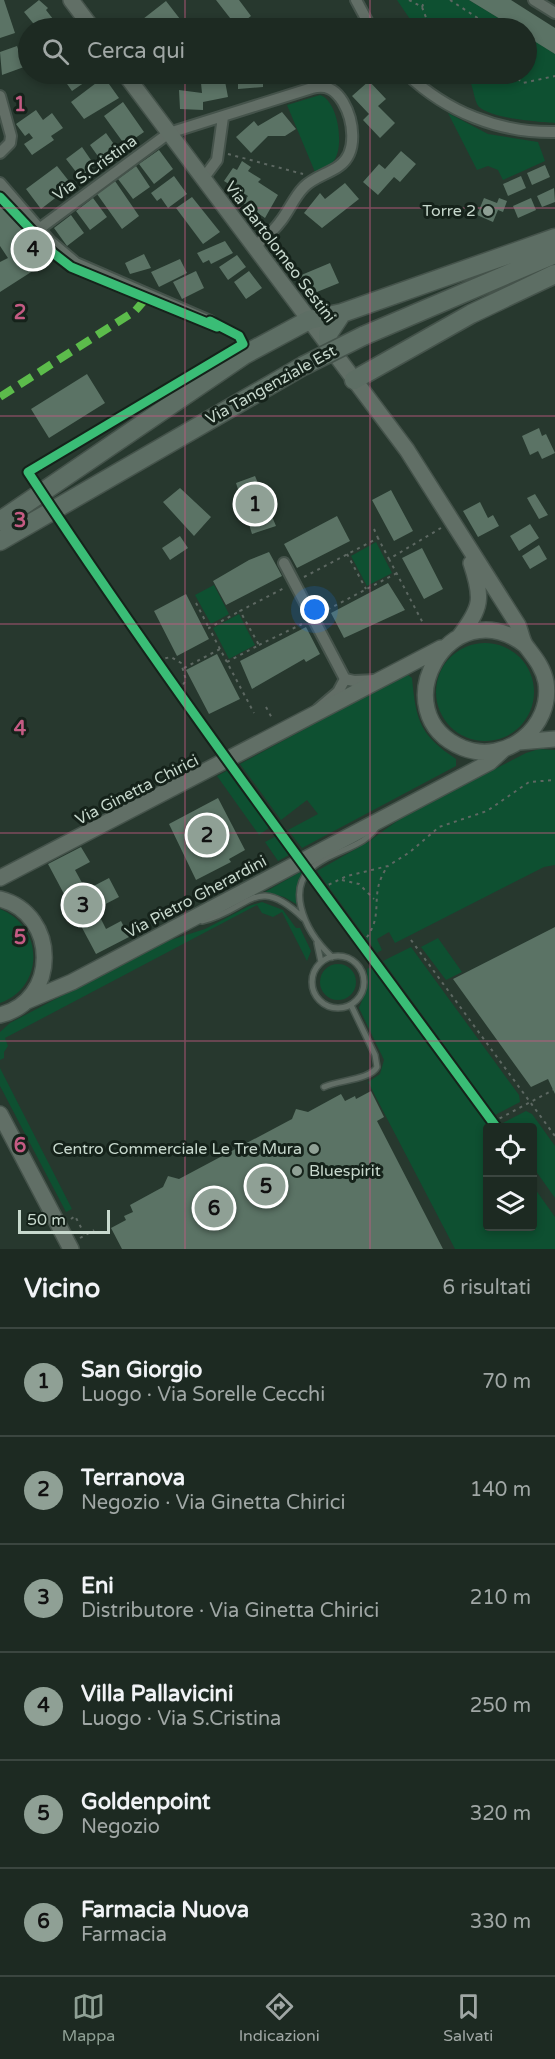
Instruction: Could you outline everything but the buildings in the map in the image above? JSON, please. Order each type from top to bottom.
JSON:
[{"type":"main road","points":[[71,0],[84,18]]},
{"type":"main road","name":"Via Bartolomeo Sestini","points":[[132,84],[413,459],[464,543]]},
{"type":"main road","points":[[0,521],[244,355],[309,320],[342,313],[555,238]]},
{"type":"main road","name":"Via Tangenziale Est","points":[[0,541],[303,366],[363,336],[555,254]]},
{"type":"main road","points":[[354,380],[471,314],[555,274]]},
{"type":"main road","points":[[328,346],[328,334],[342,313]]},
{"type":"main road","points":[[0,554],[42,525],[68,501]]},
{"type":"main road","points":[[464,543],[518,626],[525,645],[542,668],[551,701],[538,722],[519,742],[504,749],[484,752],[464,747],[446,736],[435,723],[426,701],[426,680],[434,661],[474,618],[479,602],[479,588],[464,543]]},
{"type":"main road","points":[[452,641],[478,631],[493,631],[507,635],[525,645]]},
{"type":"main road","name":"Via Ginetta Chirici","points":[[0,878],[452,641]]},
{"type":"main road","points":[[519,742],[555,740]]},
{"type":"main road","name":"Via Pietro Gherardini","points":[[27,1001],[72,982],[381,820],[490,762],[504,749]]},
{"type":"main road","points":[[0,900],[14,904],[30,917],[44,944],[43,975],[27,1001],[6,1013],[0,1021]]},
{"type":"main road","points":[[0,1114],[73,1243]]},
{"type":"street","points":[[356,0],[366,18]]},
{"type":"street","points":[[534,0],[555,13]]},
{"type":"street","points":[[420,84],[440,100],[485,122],[520,129],[555,132]]},
{"type":"street","name":"Via S.Cristina","points":[[39,228],[169,133],[320,86],[332,89],[347,111],[351,130],[351,150],[340,165],[314,180]]},
{"type":"street","points":[[0,96],[11,136],[10,143],[0,153]]},
{"type":"street","points":[[203,179],[215,164],[223,117]]},
{"type":"street","points":[[254,248],[273,230],[297,195],[314,180]]},
{"type":"street","points":[[0,183],[57,249],[76,263],[210,321]]},
{"type":"street","points":[[284,563],[345,679],[380,680]]},
{"type":"street","points":[[315,713],[338,692],[345,679]]},
{"type":"lane","points":[[321,962],[332,957],[348,959],[362,974],[361,993],[351,1005],[341,1008],[330,1007],[317,998],[312,980],[321,962],[317,943],[304,919],[300,895],[310,871],[319,862],[374,832],[381,820]]},
{"type":"lane","points":[[181,925],[211,919],[246,900],[263,896],[285,902],[304,919]]},
{"type":"lane","points":[[317,943],[332,957]]},
{"type":"lane","points":[[324,1088],[340,1080],[369,1075],[377,1067],[375,1055],[351,1005]]},
{"type":"path","points":[[409,0],[422,7],[426,18]]},
{"type":"path","points":[[422,7],[425,0]]},
{"type":"path","points":[[450,0],[478,18]]},
{"type":"path","points":[[537,80],[555,76]]},
{"type":"path","points":[[218,152],[296,170],[314,180]]},
{"type":"path","points":[[389,559],[441,528]]},
{"type":"path","points":[[374,529],[424,625]]},
{"type":"path","points":[[209,627],[378,538]]},
{"type":"path","points":[[347,554],[355,573],[366,589]]},
{"type":"path","points":[[319,614],[397,573]]},
{"type":"path","points":[[196,603],[254,712]]},
{"type":"path","points":[[240,611],[259,645]]},
{"type":"path","points":[[227,662],[306,622]]},
{"type":"path","points":[[250,629],[254,627]]},
{"type":"path","points":[[184,668],[220,649]]},
{"type":"path","points":[[151,651],[160,664]]},
{"type":"path","points":[[149,667],[160,664],[171,657],[178,660],[184,668],[186,680],[170,696]]},
{"type":"path","points":[[177,687],[186,699]]},
{"type":"path","points":[[266,707],[276,725]]},
{"type":"path","points":[[322,888],[339,880],[388,866],[410,852],[430,833],[444,825],[487,811],[529,782],[555,780]]},
{"type":"path","points":[[362,943],[376,920],[375,900],[380,879],[388,866]]},
{"type":"path","points":[[310,871],[329,897]]},
{"type":"path","points":[[339,880],[359,884],[375,900]]},
{"type":"path","points":[[355,934],[370,954]]},
{"type":"path","points":[[411,940],[555,1136]]},
{"type":"path","points":[[498,1123],[553,1090]]},
{"type":"path","points":[[486,1113],[494,1123]]},
{"type":"path","points":[[73,1243],[80,1234],[71,1218],[75,1216],[85,1235],[94,1230]]},
{"type":"green space","points":[[397,0],[469,0],[499,18],[409,18]]},
{"type":"green space","points":[[537,42],[555,54],[555,123],[490,113],[481,109],[477,104],[471,84],[537,84]]},
{"type":"green space","points":[[320,95],[331,105],[335,114],[339,144],[335,159],[326,167],[315,172],[287,105]]},
{"type":"green space","points":[[448,113],[488,134],[538,142],[545,161],[503,180],[498,170],[488,166],[477,170]]},
{"type":"green space","points":[[376,542],[392,573],[367,586],[351,556]]},
{"type":"green space","points":[[214,585],[229,614],[211,624],[195,595]]},
{"type":"green space","points":[[239,614],[255,645],[229,659],[213,628]]},
{"type":"green space","points":[[485,643],[504,646],[520,657],[531,673],[534,692],[531,711],[520,727],[504,738],[485,741],[466,738],[450,727],[439,711],[436,692],[439,673],[450,657],[466,646]]},
{"type":"green space","points":[[407,674],[412,678],[418,716],[422,726],[434,742],[456,759],[456,766],[302,848],[288,830],[318,814],[307,800],[281,820],[240,764]]},
{"type":"green space","points":[[539,749],[555,750],[555,865],[544,867],[395,943],[389,932],[377,939],[382,950],[377,953],[317,871],[368,842],[404,816],[526,753]]},
{"type":"green space","points":[[232,768],[273,825],[259,835],[217,776]]},
{"type":"green space","points":[[280,834],[293,853],[278,861],[265,842]]},
{"type":"green space","points":[[302,871],[305,872],[298,888],[298,905],[284,897],[265,892]]},
{"type":"green space","points":[[262,902],[283,910],[296,928],[300,928],[311,951],[307,961],[282,912],[273,917],[262,913],[257,905],[5,1038],[8,1046],[4,1052],[4,1058],[0,1060],[0,1032],[10,1023],[164,942],[205,929],[249,906]]},
{"type":"green space","points":[[0,909],[14,917],[25,929],[31,942],[33,956],[31,971],[25,984],[15,995],[0,1003]]},
{"type":"green space","points":[[438,938],[462,972],[446,980],[421,947]]},
{"type":"green space","points":[[411,947],[519,1095],[520,1102],[495,1115],[383,961]]},
{"type":"green space","points":[[338,964],[351,969],[356,982],[351,995],[338,1000],[325,995],[320,982],[325,969]]},
{"type":"green space","points":[[372,966],[487,1123],[483,1123],[483,1231],[537,1231],[537,1192],[555,1217],[555,1249],[455,1249],[368,1082],[380,1074],[384,1060],[359,1008],[368,985],[367,969]]},
{"type":"green space","points":[[0,1068],[72,1209],[66,1212],[0,1086]]},
{"type":"green space","points":[[526,1111],[532,1114],[555,1146],[555,1198],[537,1173],[537,1123],[503,1123]]},
{"type":"marked path","points":[[0,397],[135,311],[149,295]]},
{"type":"cycle path","points":[[0,197],[53,253],[71,267],[217,327]]},
{"type":"cycle path","points":[[210,321],[239,336],[243,344],[28,472],[199,721],[493,1123]]},
{"type":"place","name":"Torre 2","points":[[488,211]]},
{"type":"place","name":"Villa Pallavicini","points":[[33,249]]},
{"type":"place","name":"San Giorgio","points":[[255,504]]},
{"type":"place","name":"Terranova","points":[[207,835]]},
{"type":"place","name":"Eni","points":[[83,905]]},
{"type":"place","name":"Centro Commerciale Le Tre Mura","points":[[314,1149]]},
{"type":"place","name":"Bluespirit","points":[[297,1171]]},
{"type":"place","name":"Goldenpoint","points":[[266,1186]]},
{"type":"place","name":"Farmacia Nuova","points":[[214,1208]]}]
